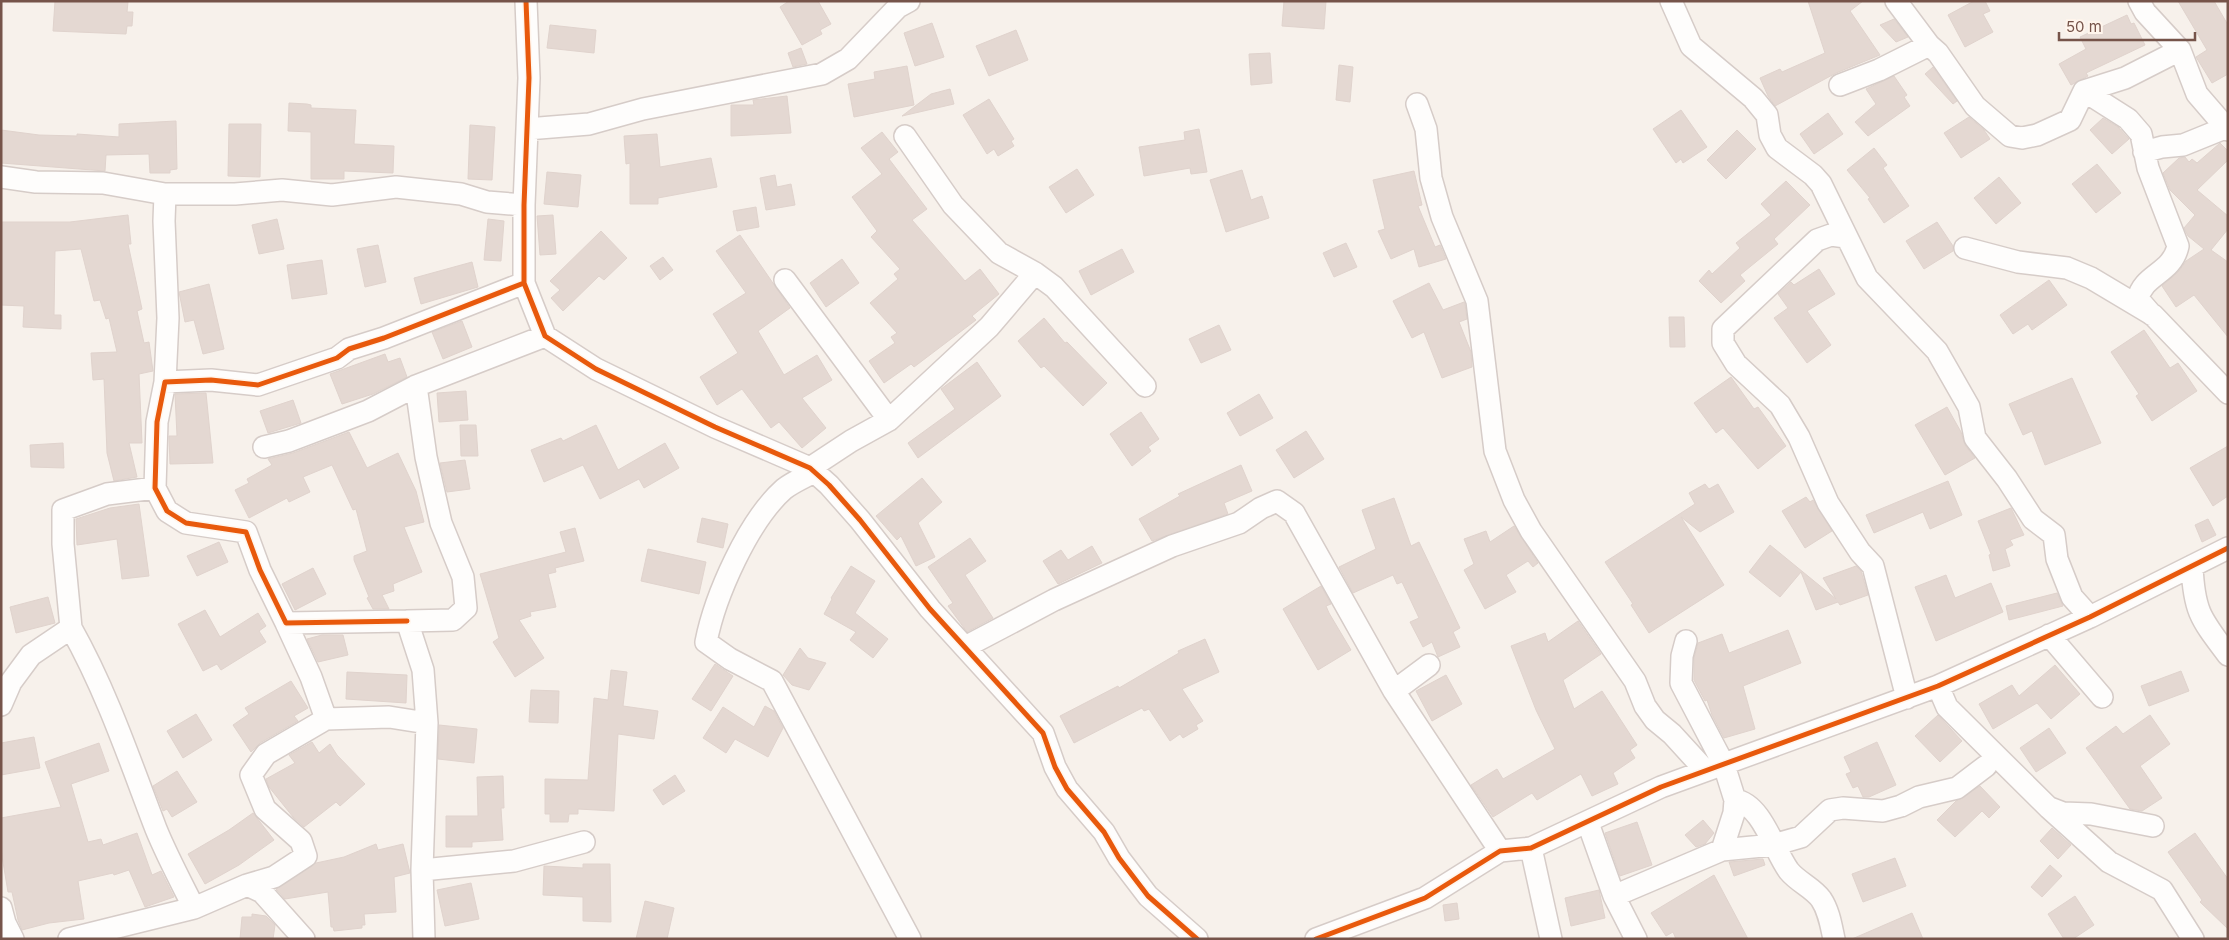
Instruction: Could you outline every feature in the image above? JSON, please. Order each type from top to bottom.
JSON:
[{"type":"street","points":[[526,1],[529,78],[524,205],[524,284],[545,336],[596,369],[715,427],[812,470],[860,520],[930,609],[1043,733],[1055,767],[1067,789],[1104,832],[1119,858],[1148,896],[1197,939]]},
{"type":"street","points":[[527,129],[589,124],[643,109],[822,74],[848,59],[898,7],[909,1]]},
{"type":"street","points":[[1671,1],[1691,46],[1753,98],[1767,115],[1770,135],[1777,148],[1814,174],[1821,184],[1867,278],[1937,351],[1969,407],[1975,438],[2007,479],[2033,518],[2054,535],[2057,559],[2072,597],[2090,617]]},
{"type":"street","points":[[1896,1],[1929,46],[1938,53],[1975,106],[2010,136],[2022,138],[2037,135],[2070,120],[2084,91],[2125,78],[2180,50]]},
{"type":"street","points":[[2139,1],[2150,19],[2180,50],[2197,94],[2226,129],[2183,145],[2162,147],[2144,152]]},
{"type":"street","points":[[1840,86],[1929,46]]},
{"type":"street","points":[[2084,91],[2128,119],[2141,134],[2144,152],[2170,229],[2178,246],[2172,264],[2145,285],[2138,299],[2228,393]]},
{"type":"street","points":[[1417,104],[1426,129],[1431,178],[1442,218],[1477,301],[1495,451],[1514,500],[1531,531],[1635,681],[1645,706],[1655,720],[1715,767]]},
{"type":"street","points":[[905,136],[953,205],[999,253],[1035,272],[1054,286],[1145,386]]},
{"type":"street","points":[[1,177],[36,182],[103,184],[165,194],[235,194],[282,190],[332,195],[396,187],[461,194],[487,202],[524,205]]},
{"type":"street","points":[[165,194],[164,221],[168,318],[165,382],[158,422],[155,488],[167,511],[186,524],[246,532],[260,570],[311,677],[326,719]]},
{"type":"street","points":[[1846,236],[1831,235],[1817,240],[1723,329],[1723,344],[1736,364],[1780,405],[1799,437],[1828,503],[1860,552],[1873,566],[1906,698]]},
{"type":"street","points":[[1965,248],[2018,262],[2067,268],[2091,278],[2152,315]]},
{"type":"street","points":[[910,939],[772,681],[730,659],[706,642],[711,616],[747,539],[757,521],[785,489],[851,441],[889,420],[989,327],[1035,272]]},
{"type":"street","points":[[785,280],[889,420]]},
{"type":"street","points":[[165,382],[211,380],[258,385],[337,358],[349,349],[384,338],[524,284]]},
{"type":"street","points":[[264,447],[290,441],[368,411],[416,386],[545,336]]},
{"type":"street","points":[[286,623],[453,620],[466,608],[463,577],[441,523],[426,457],[416,386]]},
{"type":"street","points":[[155,488],[107,494],[63,510],[71,628],[91,663],[139,780],[157,830],[194,908]]},
{"type":"street","points":[[965,647],[998,627],[1054,600],[1172,546],[1239,523],[1261,508],[1277,501],[1294,513],[1394,691],[1500,852]]},
{"type":"street","points":[[1316,939],[1425,898],[1500,852],[1531,848],[1588,823],[1661,787],[1938,686],[2090,617],[2228,548]]},
{"type":"street","points":[[2192,566],[2193,596],[2202,621],[2228,655]]},
{"type":"street","points":[[407,621],[423,670],[427,723],[422,870],[424,939]]},
{"type":"street","points":[[1,705],[11,682],[32,655],[71,628]]},
{"type":"street","points":[[2049,635],[2102,697]]},
{"type":"street","points":[[1686,641],[1682,656],[1681,683],[1715,767],[1735,800],[1734,813],[1722,850]]},
{"type":"street","points":[[1394,691],[1429,664]]},
{"type":"street","points":[[1938,686],[1947,707],[2050,808],[2109,862],[2162,890],[2193,939]]},
{"type":"street","points":[[69,939],[194,908],[247,885],[274,877],[306,856],[301,841],[265,809],[251,775],[266,754],[326,719],[389,716],[427,723]]},
{"type":"street","points":[[1614,896],[1722,850],[1773,844],[1801,837],[1830,810],[1843,808],[1884,811],[1901,806],[1919,797],[1957,788],[1986,766]]},
{"type":"street","points":[[1735,800],[1743,801],[1761,820],[1773,844],[1797,881],[1820,898],[1830,918],[1834,939]]},
{"type":"street","points":[[2050,808],[2063,813],[2092,814],[2152,826]]},
{"type":"street","points":[[1588,823],[1614,896],[1636,939]]},
{"type":"street","points":[[422,870],[514,861],[584,842]]},
{"type":"street","points":[[1531,848],[1551,939]]},
{"type":"street","points":[[247,885],[262,892],[304,939]]},
{"type":"street","points":[[1,908],[5,923],[13,939]]},
{"type":"building","points":[[55,1],[128,2],[127,12],[133,12],[132,26],[127,26],[126,34],[53,31]]},
{"type":"building","points":[[789,1],[818,1],[831,24],[820,30],[822,34],[802,45],[780,7]]},
{"type":"building","points":[[1284,1],[1326,1],[1324,29],[1282,26]]},
{"type":"building","points":[[1808,1],[1863,1],[1850,11],[1880,55],[1836,73],[1775,106],[1760,78],[1780,69],[1782,72],[1825,53]]},
{"type":"building","points":[[1974,1],[1985,1],[1990,11],[1983,14],[1993,32],[1965,47],[1948,15]]},
{"type":"building","points":[[2178,1],[2214,1],[2228,25],[2228,74],[2212,83],[2196,57],[2207,50]]},
{"type":"building","points":[[2127,15],[2131,24],[2134,23],[2145,45],[2086,73],[2088,76],[2071,85],[2059,64],[2086,49],[2080,37]]},
{"type":"building","points":[[1894,19],[1908,37],[1896,42],[1880,25]]},
{"type":"building","points":[[932,23],[944,57],[915,66],[904,33]]},
{"type":"building","points":[[550,25],[596,30],[594,53],[547,48]]},
{"type":"building","points":[[1016,30],[1028,60],[989,76],[976,46]]},
{"type":"building","points":[[801,48],[807,64],[793,67],[788,53]]},
{"type":"building","points":[[1270,53],[1272,83],[1251,85],[1249,54]]},
{"type":"building","points":[[1339,65],[1353,67],[1350,102],[1336,100]]},
{"type":"building","points":[[907,66],[914,105],[854,117],[848,84],[875,79],[874,72]]},
{"type":"building","points":[[1933,67],[1957,101],[1953,104],[1925,74]]},
{"type":"building","points":[[1894,76],[1907,95],[1904,97],[1910,106],[1868,136],[1855,122],[1876,104],[1866,89]]},
{"type":"building","points":[[950,89],[954,104],[902,116],[931,94]]},
{"type":"building","points":[[787,96],[791,133],[731,136],[731,105],[754,105],[753,100]]},
{"type":"building","points":[[989,99],[1014,139],[1011,141],[1014,146],[998,156],[994,149],[987,154],[963,115]]},
{"type":"building","points":[[289,103],[307,104],[311,105],[311,108],[356,110],[354,144],[394,146],[393,173],[344,171],[344,179],[311,179],[311,132],[288,131]]},
{"type":"building","points":[[1681,110],[1707,147],[1683,163],[1681,159],[1676,163],[1653,129]]},
{"type":"building","points":[[1828,113],[1843,134],[1814,154],[1800,134]]},
{"type":"building","points":[[1969,117],[1984,130],[1990,139],[1961,158],[1944,133]]},
{"type":"building","points":[[2103,118],[2118,127],[2129,139],[2112,154],[2090,130]]},
{"type":"building","points":[[176,121],[177,169],[170,170],[170,173],[150,173],[149,154],[106,155],[105,171],[1,163],[1,130],[39,135],[77,136],[77,134],[119,137],[119,124]]},
{"type":"building","points":[[229,124],[261,124],[260,177],[228,176]]},
{"type":"building","points":[[470,125],[495,127],[492,180],[468,179]]},
{"type":"building","points":[[1199,129],[1207,172],[1191,174],[1190,168],[1144,176],[1139,147],[1185,140],[1184,132]]},
{"type":"building","points":[[1737,130],[1756,149],[1726,179],[1707,160]]},
{"type":"building","points":[[882,132],[898,152],[889,159],[927,209],[912,220],[965,281],[980,269],[999,294],[972,316],[976,320],[914,367],[911,364],[884,383],[869,361],[895,343],[891,337],[897,333],[870,303],[898,279],[894,274],[900,269],[871,237],[877,231],[852,197],[882,174],[861,148]]},
{"type":"building","points":[[657,134],[660,167],[711,158],[717,187],[658,198],[658,204],[630,204],[630,163],[626,164],[624,136]]},
{"type":"building","points":[[2220,143],[2228,151],[2228,160],[2197,190],[2228,216],[2228,229],[2211,250],[2228,262],[2228,337],[2194,295],[2176,307],[2162,286],[2179,271],[2186,261],[2204,249],[2188,236],[2184,228],[2195,215],[2170,190],[2163,173],[2179,158],[2185,157],[2189,162],[2192,159],[2197,163]]},
{"type":"building","points":[[1874,148],[1887,165],[1883,168],[1909,206],[1884,223],[1868,199],[1870,198],[1847,170]]},
{"type":"building","points":[[2097,164],[2121,193],[2096,213],[2072,184]]},
{"type":"building","points":[[1077,169],[1094,195],[1066,213],[1049,187]]},
{"type":"building","points":[[1242,170],[1251,200],[1262,196],[1269,218],[1226,232],[1210,180]]},
{"type":"building","points":[[1414,171],[1422,205],[1418,206],[1435,247],[1440,245],[1446,259],[1419,267],[1414,249],[1391,259],[1378,231],[1385,229],[1373,180]]},
{"type":"building","points":[[547,172],[581,175],[578,207],[544,204]]},
{"type":"building","points":[[775,175],[777,187],[791,184],[795,205],[766,210],[760,178]]},
{"type":"building","points":[[1999,177],[2021,203],[1996,224],[1974,198]]},
{"type":"building","points":[[1786,181],[1810,205],[1774,239],[1778,244],[1740,275],[1745,281],[1721,303],[1699,281],[1709,270],[1712,274],[1740,248],[1736,243],[1771,215],[1761,204]]},
{"type":"building","points":[[756,207],[759,227],[737,231],[733,211]]},
{"type":"building","points":[[128,215],[131,244],[128,244],[142,309],[137,311],[144,343],[149,342],[153,371],[139,374],[142,443],[129,443],[137,477],[114,481],[107,453],[104,379],[93,380],[91,353],[117,352],[109,318],[106,319],[100,300],[94,301],[81,249],[55,251],[54,315],[61,315],[61,329],[23,327],[24,306],[1,305],[1,222],[70,222]]},
{"type":"building","points":[[553,215],[556,254],[540,255],[537,216]]},
{"type":"building","points":[[277,219],[284,249],[259,254],[252,225]]},
{"type":"building","points":[[488,219],[504,221],[501,261],[484,260]]},
{"type":"building","points":[[1937,222],[1953,246],[1953,251],[1924,269],[1906,241]]},
{"type":"building","points":[[601,231],[627,258],[604,280],[599,276],[563,311],[551,298],[560,290],[550,281]]},
{"type":"building","points":[[740,235],[790,308],[758,331],[784,375],[817,355],[832,380],[802,398],[826,428],[802,448],[779,422],[771,428],[742,389],[717,405],[700,377],[738,353],[713,314],[746,293],[716,251]]},
{"type":"building","points":[[1346,243],[1357,267],[1334,277],[1323,253]]},
{"type":"building","points":[[378,245],[386,282],[365,287],[357,249]]},
{"type":"building","points":[[1122,249],[1134,272],[1091,295],[1079,271]]},
{"type":"building","points":[[663,257],[673,270],[660,280],[650,266]]},
{"type":"building","points":[[842,259],[859,283],[826,307],[810,283]]},
{"type":"building","points":[[322,260],[327,294],[292,299],[287,265]]},
{"type":"building","points":[[472,262],[478,287],[421,304],[414,278]]},
{"type":"building","points":[[1819,269],[1835,294],[1807,311],[1831,345],[1807,363],[1774,318],[1788,308],[1778,294],[1791,282],[1794,285]]},
{"type":"building","points":[[2049,280],[2067,305],[2032,330],[2028,324],[2013,334],[2000,315]]},
{"type":"building","points":[[1429,283],[1443,310],[1464,302],[1465,304],[1467,319],[1459,322],[1471,352],[1472,367],[1442,378],[1424,332],[1412,338],[1393,301]]},
{"type":"building","points":[[209,284],[224,349],[203,354],[194,320],[185,322],[179,292]]},
{"type":"building","points":[[1669,317],[1684,317],[1685,347],[1670,347]]},
{"type":"building","points":[[1044,318],[1065,343],[1067,342],[1107,383],[1083,406],[1044,366],[1041,368],[1018,341]]},
{"type":"building","points":[[462,321],[472,347],[443,359],[432,332]]},
{"type":"building","points":[[1219,325],[1231,350],[1201,363],[1189,339]]},
{"type":"building","points":[[2144,330],[2170,368],[2178,363],[2197,391],[2152,421],[2136,396],[2139,394],[2111,352]]},
{"type":"building","points":[[385,354],[388,362],[400,358],[407,377],[373,394],[342,404],[330,374]]},
{"type":"building","points":[[977,362],[1001,396],[918,458],[908,443],[955,409],[941,389]]},
{"type":"building","points":[[1731,377],[1754,409],[1758,407],[1786,446],[1758,469],[1723,428],[1716,433],[1694,403]]},
{"type":"building","points":[[2072,378],[2101,443],[2045,465],[2032,431],[2023,435],[2009,404]]},
{"type":"building","points":[[466,391],[468,420],[439,422],[437,393]]},
{"type":"building","points":[[206,393],[213,463],[170,464],[169,436],[177,436],[175,394]]},
{"type":"building","points":[[1259,394],[1273,418],[1240,436],[1227,413]]},
{"type":"building","points":[[293,400],[301,423],[268,433],[260,411]]},
{"type":"building","points":[[1947,407],[1961,432],[1965,445],[1975,458],[1945,475],[1915,425]]},
{"type":"building","points":[[1141,412],[1159,439],[1148,447],[1151,451],[1132,466],[1110,434]]},
{"type":"building","points":[[460,425],[476,425],[478,456],[461,456]]},
{"type":"building","points":[[596,425],[618,470],[665,443],[679,468],[644,488],[639,479],[600,499],[583,465],[544,482],[531,450],[561,438],[563,441]]},
{"type":"building","points":[[1306,431],[1324,459],[1294,478],[1276,450]]},
{"type":"building","points":[[349,432],[367,468],[398,453],[416,491],[424,522],[404,527],[422,572],[393,584],[394,591],[382,595],[389,609],[373,609],[367,598],[369,597],[354,560],[354,556],[367,551],[356,509],[353,510],[332,465],[303,477],[310,492],[289,502],[287,498],[249,518],[235,490],[249,483],[247,479],[272,465],[268,459],[293,453]]},
{"type":"building","points":[[63,443],[64,468],[31,467],[30,445]]},
{"type":"building","points":[[2228,446],[2228,496],[2213,506],[2190,468]]},
{"type":"building","points":[[465,460],[470,489],[447,492],[440,463]]},
{"type":"building","points":[[1241,465],[1252,491],[1224,503],[1228,514],[1152,541],[1139,519],[1180,496],[1178,494]]},
{"type":"building","points":[[922,478],[942,502],[918,523],[935,557],[916,566],[901,536],[897,540],[876,516]]},
{"type":"building","points":[[1948,481],[1962,515],[1930,529],[1923,512],[1874,533],[1866,515]]},
{"type":"building","points":[[1705,484],[1709,489],[1718,484],[1734,512],[1700,532],[1681,517],[1724,585],[1649,633],[1631,605],[1633,604],[1605,562],[1695,504],[1689,493]]},
{"type":"building","points":[[1806,497],[1810,502],[1813,500],[1832,531],[1805,548],[1782,511]]},
{"type":"building","points":[[1394,498],[1411,546],[1419,542],[1460,628],[1453,632],[1460,647],[1438,657],[1432,642],[1423,647],[1410,622],[1419,618],[1402,582],[1397,584],[1393,575],[1353,593],[1339,567],[1376,549],[1362,510]]},
{"type":"building","points":[[139,504],[149,576],[122,579],[117,539],[77,545],[76,519],[110,508]]},
{"type":"building","points":[[2011,508],[2024,535],[2010,540],[2013,545],[2005,549],[2010,566],[1993,571],[1989,555],[1991,554],[1978,521]]},
{"type":"building","points":[[702,518],[728,524],[723,548],[697,542]]},
{"type":"building","points":[[2208,519],[2216,535],[2202,542],[2195,525]]},
{"type":"building","points":[[1514,526],[1538,563],[1533,567],[1528,561],[1506,575],[1516,592],[1485,609],[1464,570],[1474,564],[1464,539],[1486,531],[1490,542]]},
{"type":"building","points":[[575,528],[584,561],[555,568],[556,572],[548,574],[556,607],[530,612],[531,616],[519,620],[544,658],[515,677],[493,642],[499,638],[480,574],[566,552],[560,532]]},
{"type":"building","points":[[970,538],[986,561],[965,575],[993,618],[967,632],[948,606],[953,603],[928,567]]},
{"type":"building","points":[[219,542],[228,562],[197,576],[187,556]]},
{"type":"building","points":[[1770,545],[1836,599],[1823,578],[1856,566],[1861,571],[1868,595],[1840,605],[1838,602],[1816,610],[1801,572],[1780,597],[1749,572]]},
{"type":"building","points":[[1092,546],[1102,563],[1058,584],[1043,561],[1061,550],[1068,560]]},
{"type":"building","points":[[648,549],[706,562],[699,594],[641,581]]},
{"type":"building","points":[[851,566],[875,581],[855,613],[888,639],[873,658],[850,640],[856,632],[824,614],[831,598]]},
{"type":"building","points":[[313,568],[326,594],[295,610],[282,584]]},
{"type":"building","points":[[1946,575],[1955,598],[1991,583],[2003,612],[1936,641],[1915,587]]},
{"type":"building","points":[[1321,586],[1331,604],[1326,606],[1329,613],[1351,650],[1318,670],[1283,609]]},
{"type":"building","points":[[2057,593],[2063,606],[2009,620],[2006,606]]},
{"type":"building","points":[[48,597],[55,623],[16,633],[10,607]]},
{"type":"building","points":[[205,610],[220,637],[258,613],[266,626],[259,631],[266,642],[221,670],[217,664],[203,671],[178,624]]},
{"type":"building","points":[[1578,621],[1601,654],[1563,680],[1574,709],[1602,691],[1637,745],[1630,750],[1635,758],[1613,773],[1618,784],[1592,796],[1581,774],[1537,800],[1532,793],[1493,817],[1471,785],[1497,769],[1503,779],[1555,749],[1536,710],[1511,646],[1545,633],[1548,642]]},
{"type":"building","points":[[1788,630],[1801,663],[1743,686],[1755,729],[1724,738],[1712,715],[1707,700],[1705,701],[1694,680],[1694,658],[1698,643],[1722,634],[1729,653]]},
{"type":"building","points":[[322,635],[343,635],[348,655],[318,662],[307,639]]},
{"type":"building","points":[[1205,639],[1219,672],[1182,689],[1203,721],[1196,725],[1198,729],[1183,738],[1180,734],[1170,741],[1149,709],[1144,711],[1142,708],[1074,743],[1060,716],[1118,686],[1119,688],[1179,653],[1178,651]]},
{"type":"building","points":[[800,648],[808,658],[826,663],[809,690],[792,685],[783,675]]},
{"type":"building","points":[[715,664],[733,676],[711,711],[692,699]]},
{"type":"building","points":[[2055,665],[2080,694],[2051,719],[2037,703],[1993,729],[1979,704],[2012,685],[2019,696]]},
{"type":"building","points":[[611,670],[627,672],[623,706],[658,711],[654,739],[618,734],[614,811],[578,809],[578,814],[569,814],[568,822],[550,822],[550,814],[545,814],[545,779],[588,780],[594,698],[608,700]]},
{"type":"building","points":[[2181,671],[2189,691],[2149,706],[2141,686]]},
{"type":"building","points":[[347,672],[407,675],[406,703],[346,699]]},
{"type":"building","points":[[1446,675],[1462,704],[1432,721],[1416,691]]},
{"type":"building","points":[[291,681],[308,708],[294,716],[298,721],[260,743],[251,752],[233,725],[249,714],[245,708]]},
{"type":"building","points":[[531,690],[559,691],[558,723],[529,722]]},
{"type":"building","points":[[765,706],[774,711],[783,728],[768,757],[735,739],[726,753],[703,738],[723,707],[754,727]]},
{"type":"building","points":[[196,714],[212,740],[183,758],[167,731]]},
{"type":"building","points":[[1938,715],[1962,741],[1940,762],[1915,736]]},
{"type":"building","points":[[2150,715],[2170,744],[2140,766],[2162,798],[2142,811],[2130,809],[2086,748],[2116,726],[2123,734]]},
{"type":"building","points":[[439,725],[477,729],[474,763],[438,759]]},
{"type":"building","points":[[2049,728],[2066,753],[2036,772],[2020,748]]},
{"type":"building","points":[[34,737],[40,768],[1,775],[1,743]]},
{"type":"building","points":[[312,742],[319,753],[330,744],[337,755],[365,784],[340,806],[336,802],[304,827],[293,817],[269,787],[266,779],[295,763],[289,755]]},
{"type":"building","points":[[1877,742],[1896,785],[1869,797],[1863,797],[1858,786],[1853,788],[1846,774],[1851,772],[1844,757]]},
{"type":"building","points":[[99,743],[109,771],[71,784],[88,842],[101,839],[103,845],[137,833],[152,875],[161,871],[174,897],[145,907],[129,870],[114,875],[113,873],[78,881],[84,919],[49,923],[22,930],[12,892],[8,892],[1,850],[1,818],[61,807],[45,762]]},
{"type":"building","points":[[177,771],[197,802],[172,817],[167,809],[163,811],[153,786]]},
{"type":"building","points":[[675,775],[685,791],[663,805],[653,790]]},
{"type":"building","points":[[503,776],[504,808],[501,808],[503,840],[472,842],[472,847],[446,847],[446,816],[478,816],[477,777]]},
{"type":"building","points":[[1980,786],[2000,807],[1989,818],[1982,811],[1955,837],[1937,820],[1956,801]]},
{"type":"building","points":[[253,813],[274,840],[239,865],[205,884],[188,854],[229,830]]},
{"type":"building","points":[[1703,820],[1714,833],[1705,844],[1696,847],[1685,835]]},
{"type":"building","points":[[1637,822],[1652,865],[1620,876],[1605,833]]},
{"type":"building","points":[[2052,828],[2071,845],[2058,859],[2040,841]]},
{"type":"building","points":[[2195,833],[2228,879],[2228,929],[2200,902],[2202,900],[2168,852]]},
{"type":"building","points":[[376,844],[378,850],[403,844],[410,873],[394,877],[396,912],[364,914],[365,925],[362,925],[362,928],[334,931],[333,927],[331,927],[328,892],[285,899],[276,889],[316,863],[344,857]]},
{"type":"building","points":[[1895,858],[1906,886],[1863,902],[1852,874]]},
{"type":"building","points":[[1763,859],[1765,865],[1734,876],[1729,862]]},
{"type":"building","points":[[583,864],[610,864],[611,922],[583,921],[583,897],[543,895],[544,866],[583,868]]},
{"type":"building","points":[[2050,865],[2062,876],[2042,897],[2031,887]]},
{"type":"building","points":[[1714,875],[1748,939],[1676,939],[1673,932],[1666,936],[1651,913]]},
{"type":"building","points":[[471,883],[479,919],[445,926],[437,890]]},
{"type":"building","points":[[1599,890],[1605,918],[1571,926],[1565,898]]},
{"type":"building","points":[[2075,896],[2094,925],[2073,939],[2064,939],[2048,914]]},
{"type":"building","points":[[645,901],[674,908],[667,939],[636,939]]},
{"type":"building","points":[[1457,903],[1459,919],[1445,921],[1443,905]]},
{"type":"building","points":[[1912,913],[1923,939],[1852,939]]},
{"type":"building","points":[[252,914],[266,916],[275,925],[273,939],[240,939],[242,917],[252,917]]},
{"type":"cycle path","points":[[526,1],[529,78],[524,205],[524,283],[545,336],[596,369],[715,427],[810,468],[829,485],[860,520],[930,609],[1043,733],[1055,767],[1067,789],[1104,832],[1119,858],[1148,896],[1197,939]]},
{"type":"cycle path","points":[[407,621],[286,623],[260,570],[246,532],[186,523],[167,511],[155,488],[157,422],[165,382],[211,380],[258,385],[337,358],[349,349],[384,338],[524,283]]},
{"type":"cycle path","points":[[1316,939],[1425,898],[1500,851],[1531,848],[1661,787],[1938,686],[2090,617],[2228,548]]}]
